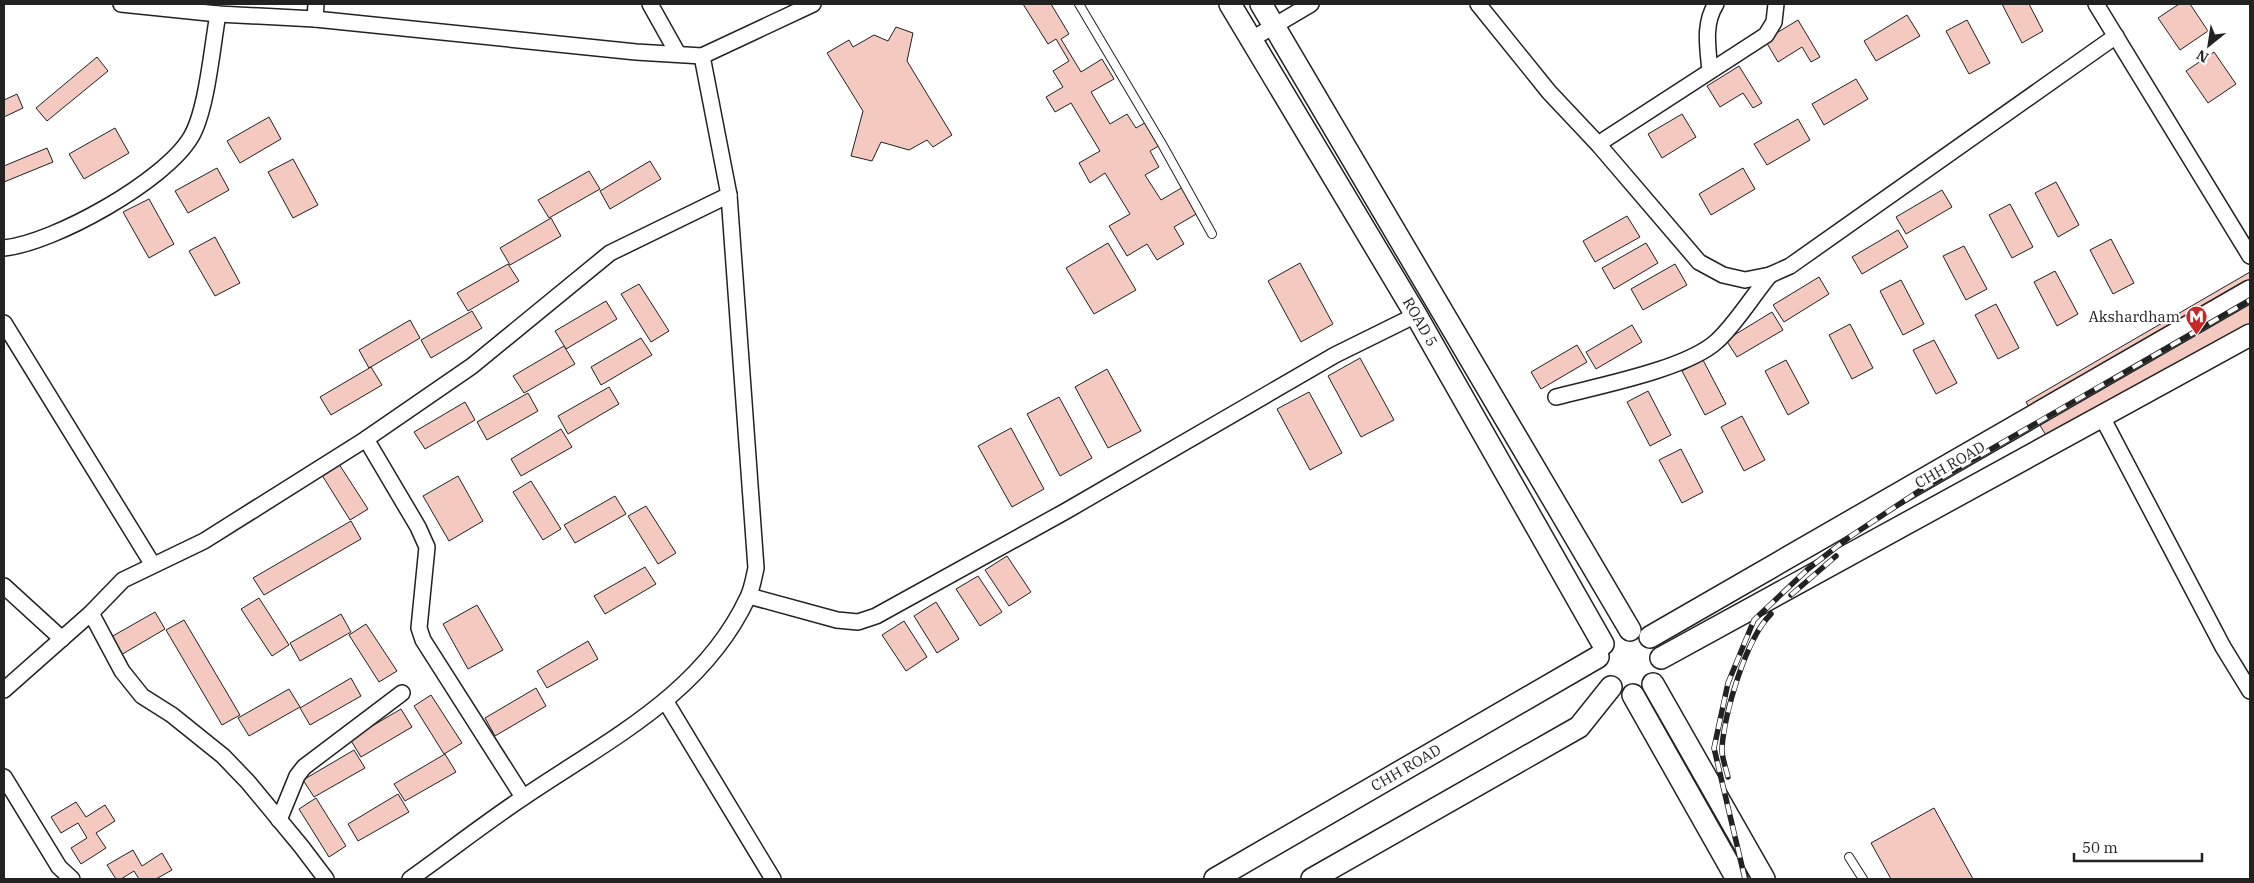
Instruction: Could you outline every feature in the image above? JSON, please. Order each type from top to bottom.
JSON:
[{"type":"street","points":[[121,4],[218,14],[315,19],[702,56],[813,4]]},
{"type":"street","points":[[315,19],[316,4]]},
{"type":"street","points":[[650,4],[678,54]]},
{"type":"street","name":"ROAD 5","points":[[1230,4],[1416,315],[1600,650]]},
{"type":"street","name":"ROAD 5","points":[[1261,4],[1640,634]]},
{"type":"street","points":[[1252,39],[1274,26],[1295,8],[1310,4]]},
{"type":"street","points":[[1478,4],[1549,92],[1598,144],[1699,262],[1723,275],[1745,280],[1770,275],[1790,266],[2116,36]]},
{"type":"street","points":[[1710,71],[1707,30],[1711,11],[1716,4]]},
{"type":"street","points":[[1598,144],[1766,35],[1774,22],[1776,4]]},
{"type":"street","points":[[2096,4],[2250,256]]},
{"type":"street","points":[[4,248],[43,237],[91,218],[147,180],[180,152],[191,136],[204,99],[218,14]]},
{"type":"street","points":[[410,879],[523,797],[666,702],[698,672],[728,632],[749,596],[756,568],[755,541],[729,195],[702,56]]},
{"type":"street","points":[[4,690],[62,640],[123,580],[204,542],[366,440],[472,366],[610,253],[729,195]]},
{"type":"street","points":[[1556,397],[1641,374],[1693,357],[1718,340],[1770,275]]},
{"type":"street","name":"CHH ROAD","points":[[1640,634],[2250,291]]},
{"type":"street","points":[[749,596],[837,620],[858,622],[876,616],[1066,511],[1335,355],[1416,315]]},
{"type":"street","points":[[4,323],[153,565]]},
{"type":"street","name":"CHH ROAD","points":[[1661,658],[2250,335]]},
{"type":"street","points":[[2102,417],[2223,647],[2250,691]]},
{"type":"street","points":[[366,440],[418,527],[427,547],[419,628],[423,640],[523,797]]},
{"type":"street","points":[[4,586],[62,640]]},
{"type":"street","points":[[91,613],[122,671],[142,696],[172,716],[223,756],[279,820],[326,879]]},
{"type":"street","points":[[1620,631],[1640,634],[1657,646],[1661,658],[1660,672],[1653,684],[1633,695],[1618,692],[1610,688],[1600,674],[1600,650],[1610,636],[1620,631]]},
{"type":"street","name":"CHH ROAD","points":[[1215,879],[1241,873],[1600,650]]},
{"type":"street","points":[[1653,684],[1763,877]]},
{"type":"street","points":[[1312,879],[1579,727],[1610,688]]},
{"type":"street","points":[[279,820],[297,776],[304,767],[402,693]]},
{"type":"street","points":[[1633,695],[1737,879]]},
{"type":"street","points":[[666,702],[768,878]]},
{"type":"street","points":[[4,778],[59,867],[72,879]]},
{"type":"lane","points":[[1079,4],[1162,144],[1212,234]]},
{"type":"lane","points":[[1849,857],[1863,879]]},
{"type":"building","points":[[1023,4],[1051,4],[1069,34],[1061,39],[1081,72],[1102,59],[1114,79],[1091,92],[1110,124],[1127,114],[1136,128],[1148,121],[1162,144],[1150,151],[1159,167],[1145,175],[1161,200],[1183,187],[1198,213],[1174,227],[1184,244],[1157,260],[1147,244],[1127,256],[1109,226],[1130,214],[1105,173],[1090,183],[1079,163],[1100,151],[1071,103],[1055,112],[1046,97],[1063,87],[1053,71],[1069,61],[1056,39],[1048,44]]},
{"type":"building","points":[[2002,4],[2029,4],[2043,31],[2022,43]]},
{"type":"building","points":[[2179,4],[2190,4],[2208,31],[2180,50],[2158,18]]},
{"type":"building","points":[[1907,15],[1920,36],[1876,61],[1864,41]]},
{"type":"building","points":[[1798,20],[1820,57],[1811,62],[1802,47],[1778,62],[1765,40]]},
{"type":"building","points":[[1967,20],[1990,63],[1969,74],[1946,31]]},
{"type":"building","points":[[896,27],[913,33],[907,61],[952,135],[933,147],[927,140],[909,150],[881,142],[872,161],[851,156],[863,111],[827,53],[849,40],[853,47],[874,35],[888,41]]},
{"type":"building","points":[[2214,52],[2236,84],[2208,103],[2186,71]]},
{"type":"building","points":[[97,57],[108,71],[47,121],[36,108]]},
{"type":"building","points":[[1739,66],[1762,103],[1753,108],[1743,93],[1720,107],[1707,86]]},
{"type":"building","points":[[1856,79],[1868,99],[1824,125],[1812,104]]},
{"type":"building","points":[[17,94],[23,108],[4,117],[4,100]]},
{"type":"building","points":[[1682,114],[1696,137],[1662,158],[1648,134]]},
{"type":"building","points":[[269,117],[281,139],[240,163],[227,141]]},
{"type":"building","points":[[1798,119],[1810,140],[1767,165],[1754,144]]},
{"type":"building","points":[[115,128],[129,153],[84,179],[69,154]]},
{"type":"building","points":[[47,148],[53,162],[4,182],[4,166]]},
{"type":"building","points":[[293,159],[318,205],[293,218],[268,172]]},
{"type":"building","points":[[650,161],[661,179],[610,209],[600,191]]},
{"type":"building","points":[[217,168],[229,190],[188,213],[175,191]]},
{"type":"building","points":[[1743,168],[1755,189],[1711,215],[1699,194]]},
{"type":"building","points":[[589,171],[600,189],[549,218],[538,200]]},
{"type":"building","points":[[2056,182],[2079,225],[2058,237],[2035,193]]},
{"type":"building","points":[[1942,190],[1952,207],[1906,234],[1896,217]]},
{"type":"building","points":[[149,199],[174,244],[149,258],[123,212]]},
{"type":"building","points":[[2010,204],[2033,247],[2012,258],[1989,215]]},
{"type":"building","points":[[1627,216],[1640,237],[1595,262],[1583,241]]},
{"type":"building","points":[[551,218],[561,236],[510,265],[500,248]]},
{"type":"building","points":[[1898,230],[1908,247],[1862,274],[1852,257]]},
{"type":"building","points":[[215,237],[240,283],[215,296],[189,251]]},
{"type":"building","points":[[2111,239],[2134,283],[2113,294],[2090,250]]},
{"type":"building","points":[[1108,243],[1136,290],[1094,314],[1066,268]]},
{"type":"building","points":[[1646,243],[1658,263],[1614,289],[1602,268]]},
{"type":"building","points":[[1964,246],[1987,289],[1966,300],[1943,256]]},
{"type":"building","points":[[1300,263],[1333,324],[1301,342],[1268,281]]},
{"type":"building","points":[[508,264],[519,281],[468,311],[457,293]]},
{"type":"building","points":[[1675,264],[1687,285],[1643,310],[1631,289]]},
{"type":"building","points":[[2055,271],[2078,314],[2057,326],[2034,282]]},
{"type":"building","points":[[2250,272],[2250,333],[2053,447],[2026,402]]},
{"type":"building","points":[[1819,277],[1829,294],[1784,322],[1773,305]]},
{"type":"building","points":[[1901,280],[1924,324],[1903,335],[1880,291]]},
{"type":"building","points":[[639,284],[669,331],[651,342],[621,294]]},
{"type":"building","points":[[606,301],[617,319],[566,349],[555,331]]},
{"type":"building","points":[[1996,304],[2019,348],[1998,359],[1975,315]]},
{"type":"building","points":[[472,311],[482,328],[431,358],[421,340]]},
{"type":"building","points":[[1772,312],[1783,330],[1737,357],[1726,340]]},
{"type":"building","points":[[410,320],[420,338],[369,368],[359,350]]},
{"type":"building","points":[[1850,324],[1873,368],[1852,379],[1829,335]]},
{"type":"building","points":[[1632,325],[1642,342],[1596,369],[1586,352]]},
{"type":"building","points":[[641,338],[652,355],[601,385],[591,367]]},
{"type":"building","points":[[1934,340],[1957,383],[1936,394],[1913,350]]},
{"type":"building","points":[[1577,345],[1587,362],[1541,389],[1531,372]]},
{"type":"building","points":[[564,346],[575,364],[524,393],[513,376]]},
{"type":"building","points":[[1360,358],[1394,420],[1361,437],[1328,376]]},
{"type":"building","points":[[1703,360],[1726,404],[1705,415],[1682,371]]},
{"type":"building","points":[[1786,360],[1809,403],[1788,415],[1765,371]]},
{"type":"building","points":[[371,367],[382,385],[331,415],[320,397]]},
{"type":"building","points":[[1107,369],[1141,431],[1108,448],[1075,387]]},
{"type":"building","points":[[609,387],[619,404],[568,434],[558,416]]},
{"type":"building","points":[[1648,391],[1671,435],[1650,446],[1627,402]]},
{"type":"building","points":[[1309,392],[1342,453],[1310,470],[1277,409]]},
{"type":"building","points":[[528,393],[538,411],[487,440],[477,422]]},
{"type":"building","points":[[1059,397],[1092,458],[1060,476],[1027,414]]},
{"type":"building","points":[[465,402],[475,420],[425,449],[414,432]]},
{"type":"building","points":[[1742,416],[1765,460],[1744,471],[1721,427]]},
{"type":"building","points":[[1011,428],[1044,489],[1012,507],[978,446]]},
{"type":"building","points":[[561,429],[572,447],[521,476],[511,459]]},
{"type":"building","points":[[1681,449],[1703,492],[1682,503],[1659,460]]},
{"type":"building","points":[[337,461],[368,509],[350,520],[320,472]]},
{"type":"building","points":[[458,476],[483,521],[449,541],[423,496]]},
{"type":"building","points":[[531,481],[561,529],[543,540],[513,492]]},
{"type":"building","points":[[615,496],[626,514],[575,543],[564,525]]},
{"type":"building","points":[[646,506],[676,553],[658,564],[628,516]]},
{"type":"building","points":[[351,521],[361,539],[264,595],[253,578]]},
{"type":"building","points":[[1007,556],[1031,592],[1009,606],[985,570]]},
{"type":"building","points":[[645,567],[656,584],[605,614],[594,596]]},
{"type":"building","points":[[978,576],[1002,612],[980,626],[956,589]]},
{"type":"building","points":[[259,598],[289,645],[272,656],[241,609]]},
{"type":"building","points":[[936,602],[959,639],[937,653],[914,616]]},
{"type":"building","points":[[477,605],[503,650],[468,669],[443,624]]},
{"type":"building","points":[[155,612],[165,629],[114,659],[104,641]]},
{"type":"building","points":[[341,614],[351,632],[300,661],[290,643]]},
{"type":"building","points":[[184,620],[240,715],[222,725],[166,630]]},
{"type":"building","points":[[904,621],[927,657],[906,671],[882,635]]},
{"type":"building","points":[[366,624],[397,671],[379,682],[349,635]]},
{"type":"building","points":[[588,641],[598,659],[547,688],[537,671]]},
{"type":"building","points":[[351,678],[361,696],[310,725],[300,708]]},
{"type":"building","points":[[536,688],[546,706],[495,736],[485,718]]},
{"type":"building","points":[[289,689],[300,707],[249,736],[238,718]]},
{"type":"building","points":[[431,695],[462,743],[444,754],[414,706]]},
{"type":"building","points":[[401,709],[412,727],[361,757],[350,739]]},
{"type":"building","points":[[354,750],[365,768],[314,797],[303,780]]},
{"type":"building","points":[[445,754],[456,772],[405,801],[394,784]]},
{"type":"building","points":[[398,794],[409,812],[358,841],[348,824]]},
{"type":"building","points":[[316,798],[346,846],[329,857],[299,809]]},
{"type":"building","points":[[76,802],[86,817],[105,805],[115,821],[96,833],[106,848],[81,864],[71,848],[87,838],[78,823],[61,833],[51,817]]},
{"type":"building","points":[[1934,808],[1973,879],[1891,879],[1871,843]]},
{"type":"building","points":[[133,850],[142,866],[162,853],[172,870],[156,879],[139,879],[134,871],[121,879],[116,879],[107,865]]},
{"type":"railway","points":[[1745,879],[1714,748],[1728,683],[1754,620],[1808,569],[1848,538],[1922,489],[2250,300]]},
{"type":"railway","points":[[1791,595],[1836,556]]},
{"type":"railway","points":[[1728,777],[1722,747],[1732,696],[1745,657],[1753,640],[1771,614]]},
{"type":"place","name":"Akshardham","points":[[2196,336]]}]
